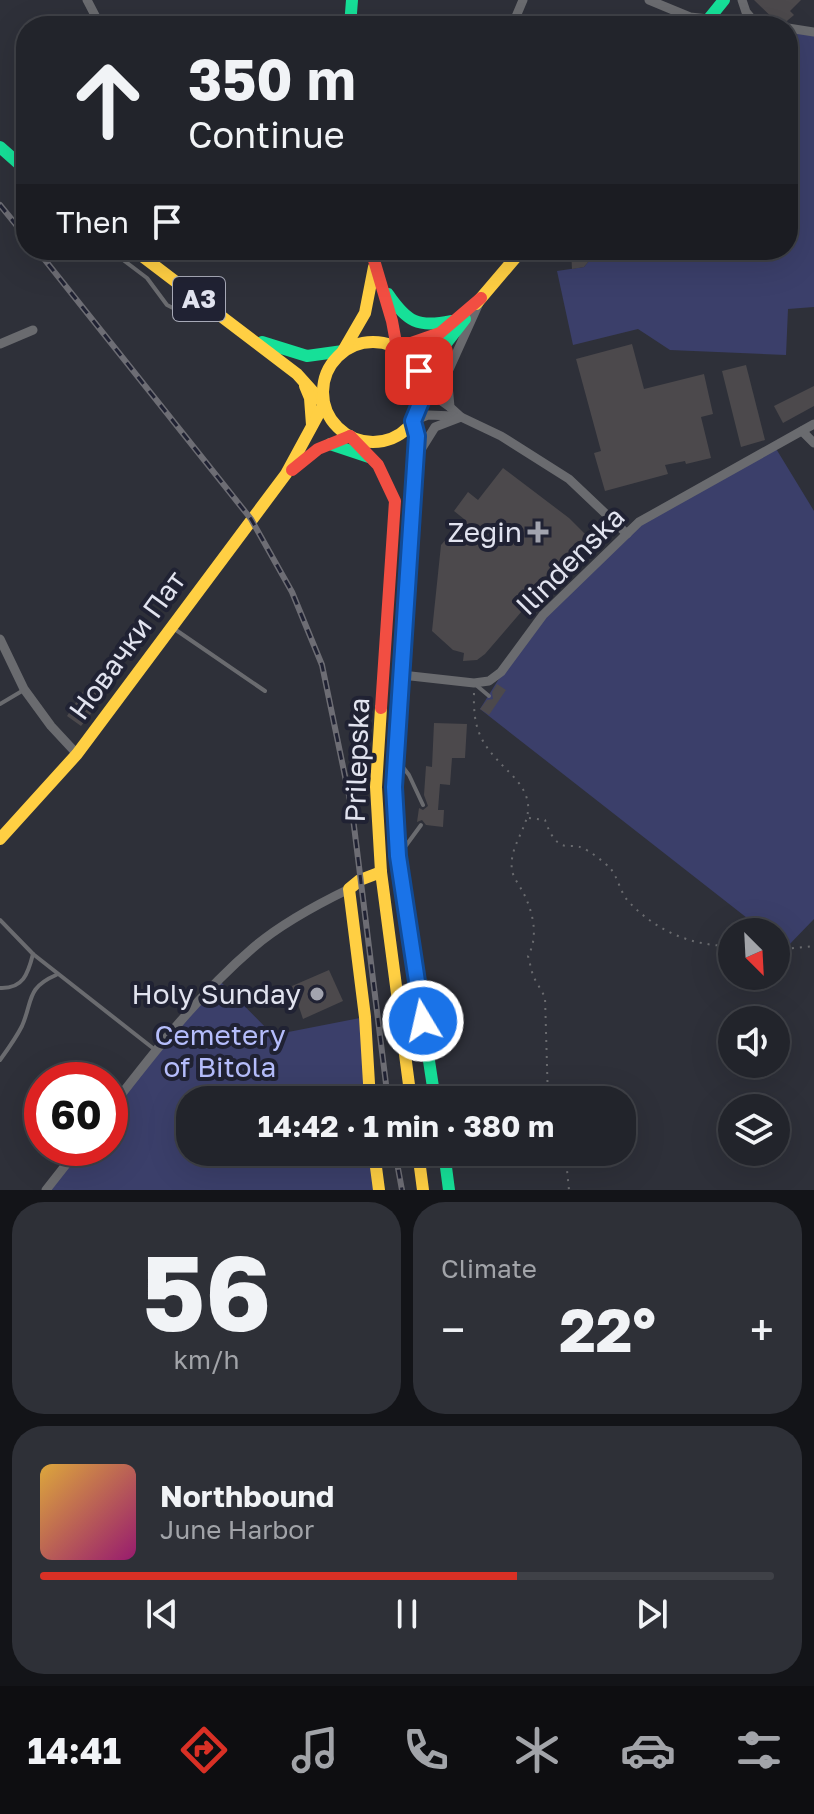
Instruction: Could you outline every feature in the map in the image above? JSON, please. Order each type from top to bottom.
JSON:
[{"type":"main road","points":[[711,16],[724,0]]},
{"type":"main road","points":[[0,147],[16,161]]},
{"type":"main road","name":"A3","points":[[147,260],[255,340],[303,381],[324,404],[338,428],[350,436]]},
{"type":"main road","points":[[286,474],[318,449],[350,436],[363,441],[377,441],[403,431],[419,411],[422,387],[419,371],[410,358],[397,348],[373,260]]},
{"type":"main road","points":[[422,387],[444,346],[514,260]]},
{"type":"main road","points":[[286,474],[324,404],[326,375],[365,313],[374,264]]},
{"type":"main road","points":[[381,282],[403,316],[413,323],[424,326],[454,320]]},
{"type":"main road","points":[[397,348],[440,333],[481,298]]},
{"type":"main road","name":"A3","points":[[255,340],[307,356],[343,351],[370,342],[397,348]]},
{"type":"main road","points":[[303,381],[310,398],[312,425]]},
{"type":"main road","name":"Prilepska","points":[[413,421],[417,436],[416,463],[394,787],[398,856],[433,1086]]},
{"type":"main road","name":"Prilepska","points":[[350,436],[376,460],[386,475],[395,501],[376,787],[381,872],[409,1086]]},
{"type":"main road","points":[[330,444],[376,460]]},
{"type":"main road","name":"Новачки Пат","points":[[0,839],[77,754],[286,474]]},
{"type":"main road","points":[[369,1086],[365,1017],[349,889],[360,880],[381,872]]},
{"type":"main road","points":[[376,1166],[379,1190]]},
{"type":"main road","points":[[420,1166],[423,1190]]},
{"type":"main road","points":[[446,1166],[449,1190]]},
{"type":"street","points":[[649,0],[688,16]]},
{"type":"street","points":[[450,407],[447,374],[481,298]]},
{"type":"street","points":[[0,344],[33,330]]},
{"type":"street","points":[[422,387],[461,417],[501,436],[569,479],[627,534]]},
{"type":"street","points":[[413,421],[428,415],[461,417]]},
{"type":"street","points":[[416,463],[424,441],[435,427],[461,417]]},
{"type":"street","name":"Ilindenska","points":[[474,683],[489,681],[501,672],[543,615],[639,522],[814,424]]},
{"type":"street","points":[[802,431],[814,443]]},
{"type":"street","points":[[0,639],[24,689],[51,726],[77,754]]},
{"type":"street","points":[[402,675],[474,683]]},
{"type":"street","points":[[128,1086],[218,979],[295,918],[349,889]]},
{"type":"street","points":[[46,1190],[65,1166]]},
{"type":"lane","points":[[123,260],[147,278],[167,305],[189,316],[216,311]]},
{"type":"lane","points":[[135,269],[137,260]]},
{"type":"lane","points":[[511,263],[520,260]]},
{"type":"lane","points":[[171,626],[265,691]]},
{"type":"lane","points":[[474,683],[489,696]]},
{"type":"lane","points":[[0,704],[24,689]]},
{"type":"lane","points":[[395,757],[409,775],[423,805]]},
{"type":"lane","points":[[398,856],[421,825]]},
{"type":"lane","points":[[0,920],[33,954],[156,1051]]},
{"type":"lane","points":[[0,988],[12,988],[23,981],[33,954]]},
{"type":"lane","points":[[0,1060],[24,1022],[32,992],[42,981],[57,974]]},
{"type":"path","points":[[474,683],[473,718],[480,740],[516,779],[528,799],[527,818],[513,851],[512,871],[530,906],[536,942],[528,956],[533,976],[545,997],[548,1086]]},
{"type":"path","points":[[527,818],[545,820],[551,834],[561,845],[580,847],[611,869],[628,901],[641,910],[648,921],[688,941],[718,946]]},
{"type":"path","points":[[790,949],[814,946]]},
{"type":"path","points":[[564,1166],[569,1190]]},
{"type":"green space","points":[[798,30],[814,32],[814,307],[788,309],[786,355],[670,350],[638,329],[573,345],[557,271],[584,267],[590,260],[798,260]]},
{"type":"green space","points":[[775,447],[814,511],[814,919],[790,944],[790,918],[747,918],[480,709],[528,632],[639,522]]},
{"type":"green space","name":"Cemetery of Bitola","points":[[218,979],[273,1035],[365,1017],[369,1086],[176,1086],[176,1166],[376,1166],[379,1190],[46,1190],[65,1166],[128,1166],[128,1087]]},
{"type":"building","points":[[754,0],[801,0],[790,11],[793,16],[771,16]]},
{"type":"building","points":[[572,260],[590,260],[584,267],[572,269]]},
{"type":"building","points":[[632,344],[644,389],[704,374],[713,414],[701,417],[711,458],[665,465],[668,474],[605,491],[594,453],[601,451],[576,359]]},
{"type":"building","points":[[746,365],[765,440],[741,447],[722,371]]},
{"type":"building","points":[[814,386],[814,406],[783,423],[774,406]]},
{"type":"building","points":[[503,468],[569,518],[593,542],[535,596],[485,654],[477,660],[463,661],[464,653],[453,650],[432,631],[441,545],[464,519],[454,511],[468,492],[478,500]]},
{"type":"building","points":[[88,684],[105,696],[81,726],[67,716]]},
{"type":"building","points":[[497,684],[506,690],[489,715],[480,709],[487,700],[493,699],[492,692]]},
{"type":"building","points":[[434,723],[467,724],[465,758],[452,758],[450,785],[440,784],[438,810],[444,810],[443,827],[426,825],[422,820],[417,822],[419,808],[423,810],[428,806],[424,795],[426,766],[432,767]]},
{"type":"building","name":"Holy Sunday","points":[[329,970],[343,1001],[303,1019],[292,986]]},
{"type":"railway","points":[[0,205],[16,225]]},
{"type":"railway","points":[[45,260],[251,519],[292,592],[322,665],[352,810],[386,1086]]},
{"type":"railway","points":[[398,1166],[402,1190]]},
{"type":"traffic: fast","points":[[351,16],[352,0]]},
{"type":"traffic: fast","points":[[711,16],[724,0]]},
{"type":"traffic: fast","points":[[0,147],[16,161]]},
{"type":"traffic: fast","points":[[388,294],[401,311],[414,321],[430,324],[451,321]]},
{"type":"traffic: fast","points":[[422,387],[444,346],[465,319]]},
{"type":"traffic: fast","points":[[262,342],[307,356],[343,351]]},
{"type":"traffic: fast","points":[[330,444],[369,457]]},
{"type":"traffic: fast","points":[[412,950],[433,1086]]},
{"type":"traffic: fast","points":[[446,1166],[449,1190]]},
{"type":"traffic: slow","points":[[147,260],[297,374],[324,404]]},
{"type":"traffic: slow","points":[[476,304],[513,260]]},
{"type":"traffic: slow","points":[[343,351],[365,313],[374,267]]},
{"type":"traffic: slow","points":[[373,342],[392,346],[408,357],[419,373],[423,392],[419,411],[408,427],[392,438],[373,442],[354,438],[338,427],[327,411],[323,392],[327,373],[338,357],[354,346],[373,342]]},
{"type":"traffic: slow","points":[[305,386],[310,398],[312,425]]},
{"type":"traffic: slow","points":[[0,839],[77,754],[286,474],[324,404]]},
{"type":"traffic: slow","points":[[412,950],[398,856],[394,787],[417,436],[413,421]]},
{"type":"traffic: slow","points":[[381,708],[376,787],[381,872],[409,1086]]},
{"type":"traffic: slow","points":[[369,1086],[365,1017],[349,889],[360,880],[381,872]]},
{"type":"traffic: slow","points":[[376,1166],[379,1190]]},
{"type":"traffic: slow","points":[[420,1166],[423,1190]]},
{"type":"traffic: jam","points":[[374,260],[397,348],[440,333],[481,298]]},
{"type":"traffic: jam","points":[[292,470],[318,449],[350,436]]},
{"type":"traffic: jam","points":[[350,436],[378,465],[395,501],[381,708]]},
{"type":"place","name":"Zegin","points":[[538,532]]},
{"type":"place","name":"Holy Sunday","points":[[317,994]]},
{"type":"route","points":[[419,371],[422,399],[413,421],[417,436],[394,787],[398,856],[423,1021]]}]
